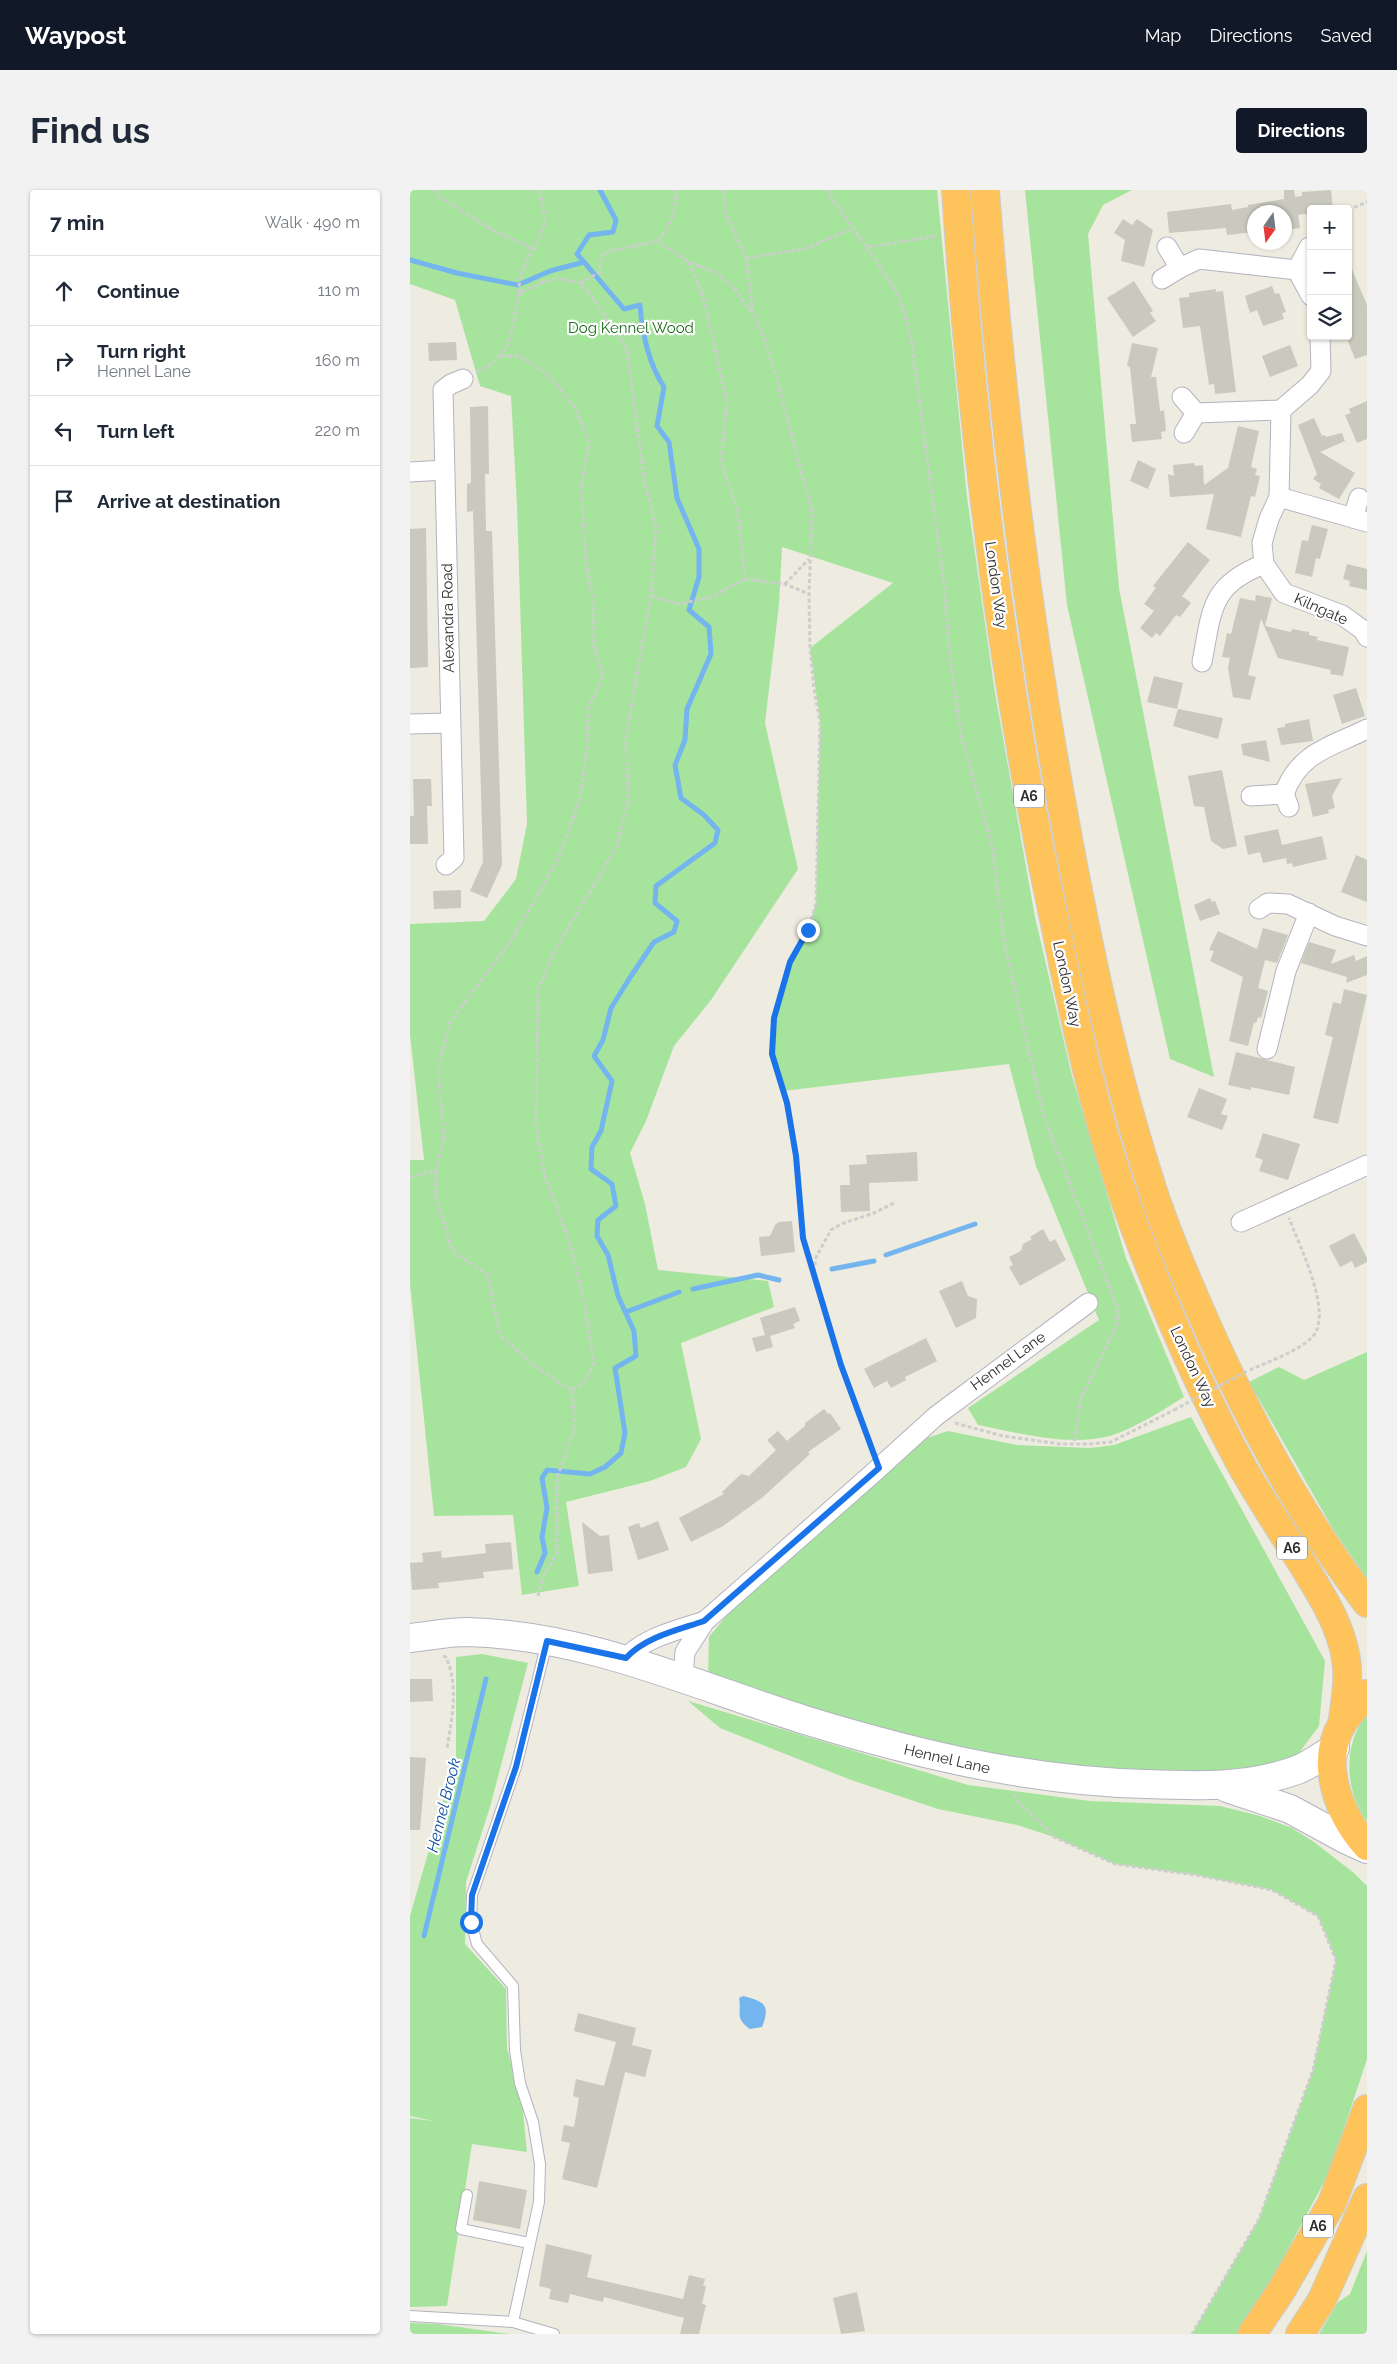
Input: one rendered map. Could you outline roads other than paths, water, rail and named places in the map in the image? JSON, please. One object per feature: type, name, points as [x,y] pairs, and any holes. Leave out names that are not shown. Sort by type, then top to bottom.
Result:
[{"type":"highway","name":"London Way","points":[[956,190],[963,295],[979,462],[999,609],[1034,824],[1078,1033],[1101,1123],[1124,1197],[1161,1299],[1223,1430],[1336,1624],[1348,1670],[1338,1736]]},
{"type":"highway","name":"London Way","points":[[985,190],[1010,462],[1039,673],[1076,881],[1104,1012],[1133,1125],[1153,1191],[1189,1284],[1226,1370],[1268,1452],[1306,1516],[1342,1571],[1367,1603]]},
{"type":"highway","points":[[1338,1736],[1367,1694]]},
{"type":"highway","name":"A6","points":[[1338,1736],[1333,1776],[1339,1804],[1352,1830],[1367,1847]]},
{"type":"highway","name":"A6","points":[[1252,2334],[1281,2291],[1332,2203],[1367,2109]]},
{"type":"highway","name":"A6","points":[[1300,2334],[1322,2300],[1367,2198]]},
{"type":"main road","name":"Hennel Lane","points":[[420,1637],[464,1632],[503,1634],[547,1641],[626,1658],[806,1720],[881,1743],[1000,1771],[1120,1783],[1222,1786],[1262,1780],[1299,1769],[1338,1736]]},
{"type":"main road","name":"Hennel Lane","points":[[1222,1786],[1290,1809],[1345,1839],[1367,1847]]},
{"type":"street","points":[[1167,247],[1180,268]]},
{"type":"street","points":[[1297,270],[1307,250]]},
{"type":"street","points":[[1162,279],[1199,259],[1297,270]]},
{"type":"street","points":[[1297,270],[1310,295]]},
{"type":"street","points":[[1182,398],[1196,413],[1281,410],[1310,386],[1321,371],[1320,340]]},
{"type":"street","name":"Alexandra Road","points":[[446,866],[454,858],[443,390],[463,379]]},
{"type":"street","points":[[1202,662],[1211,616],[1217,598],[1227,583],[1245,571],[1264,564],[1262,543],[1269,519],[1280,497],[1281,410]]},
{"type":"street","points":[[1184,434],[1196,413]]},
{"type":"street","points":[[410,472],[444,470]]},
{"type":"street","points":[[1280,497],[1360,520],[1359,498]]},
{"type":"street","name":"Kilngate","points":[[1264,564],[1284,593],[1342,615],[1363,630],[1367,637]]},
{"type":"street","points":[[410,724],[450,723]]},
{"type":"street","points":[[1251,796],[1286,801],[1295,772],[1315,752],[1367,729]]},
{"type":"street","points":[[1259,909],[1268,903],[1288,904],[1335,926],[1367,936]]},
{"type":"street","points":[[1267,1049],[1286,971],[1309,913]]},
{"type":"street","points":[[1241,1222],[1367,1165]]},
{"type":"street","name":"Hennel Lane","points":[[683,1677],[685,1652],[704,1621],[936,1416],[1088,1303]]},
{"type":"street","name":"Hennel Lane","points":[[626,1658],[634,1649],[670,1632],[704,1621]]},
{"type":"lane","points":[[513,2322],[539,2202],[540,2164],[533,2122],[520,2083],[515,2050],[513,1986],[477,1944],[471,1922],[472,1895],[514,1775],[547,1641]]},
{"type":"lane","points":[[467,2195],[461,2229],[529,2243]]},
{"type":"lane","points":[[410,2316],[513,2322],[554,2334]]},
{"type":"water","points":[[743,1996],[761,2002],[764,2005],[766,2014],[762,2027],[750,2029],[740,2018],[739,1998]]},
{"type":"waterway","name":"Hennel Brook","points":[[537,1572],[545,1553],[542,1537],[547,1508],[542,1478],[547,1470],[590,1474],[605,1467],[621,1453],[625,1433],[615,1368],[636,1356],[634,1331],[618,1296],[608,1255],[597,1236],[598,1220],[616,1206],[612,1184],[591,1169],[592,1147],[601,1131],[612,1081],[594,1056],[603,1040],[611,1008],[631,976],[654,942],[674,932],[677,921],[655,903],[656,886],[715,843],[718,830],[704,815],[681,798],[675,765],[685,740],[687,709],[711,654],[709,627],[689,610],[699,577],[699,549],[677,498],[669,442],[657,426],[664,387],[654,368],[647,347],[640,305],[624,309],[577,254],[589,235],[613,232],[616,220],[600,190]]},
{"type":"waterway","points":[[410,260],[457,273],[518,285],[550,271],[584,262]]},
{"type":"waterway","points":[[886,1255],[975,1224]]},
{"type":"waterway","points":[[832,1269],[874,1261]]},
{"type":"waterway","points":[[693,1289],[758,1275],[779,1280]]},
{"type":"waterway","points":[[626,1312],[679,1292]]},
{"type":"waterway","name":"Hennel Brook","points":[[424,1936],[486,1679]]},
{"type":"park label","name":"Dog Kennel Wood","points":[[631,328]]}]
